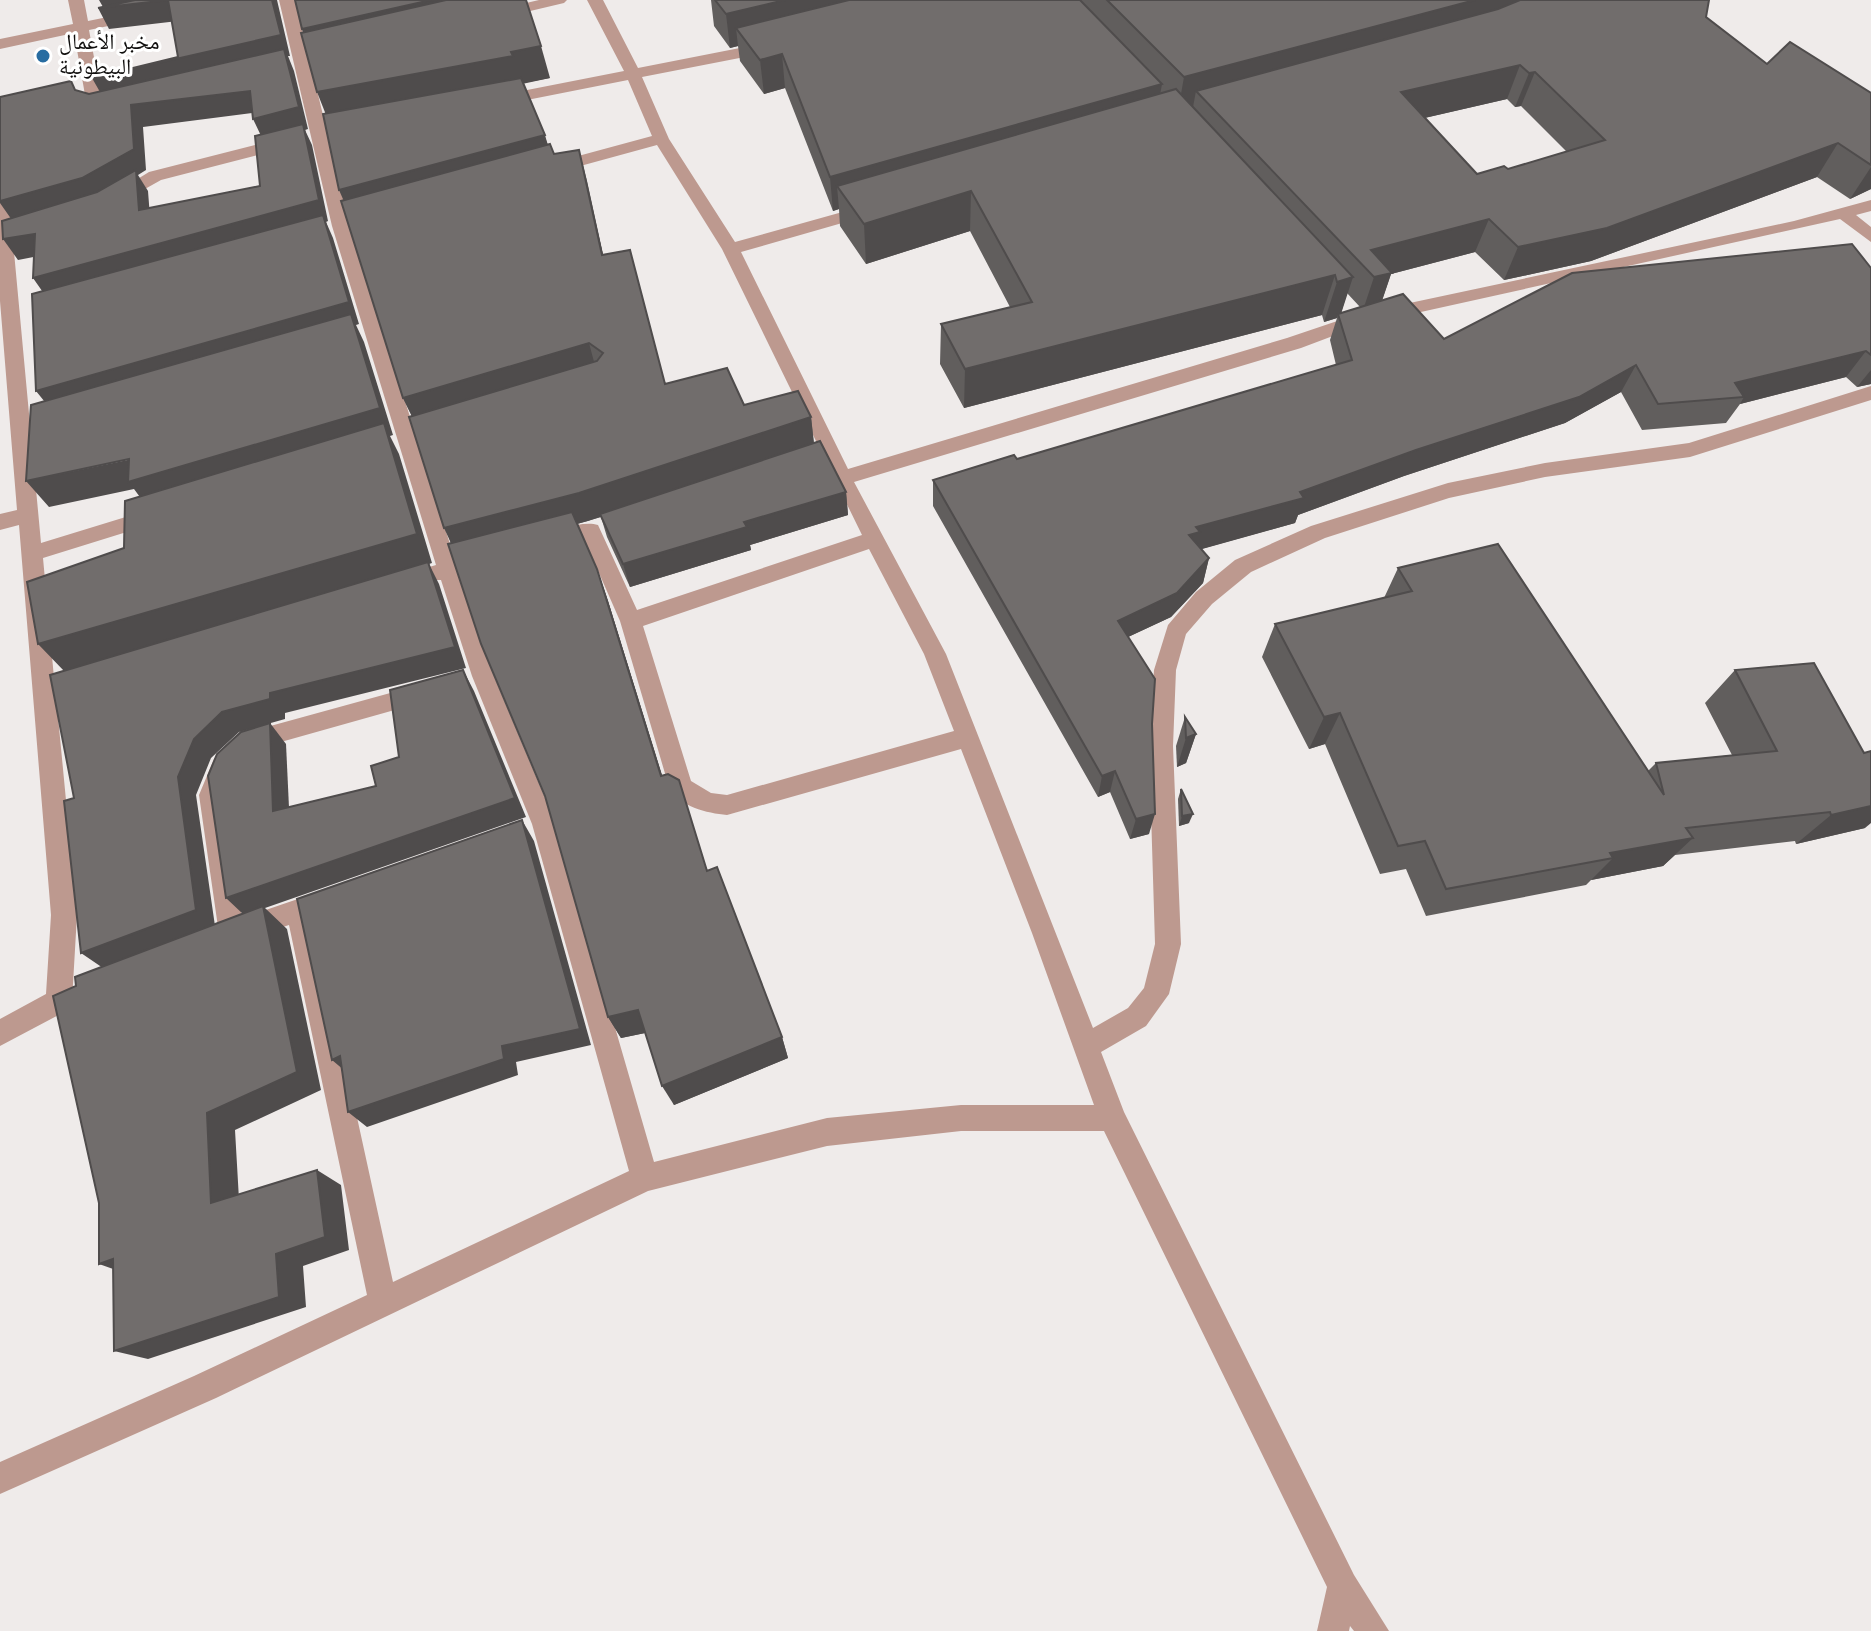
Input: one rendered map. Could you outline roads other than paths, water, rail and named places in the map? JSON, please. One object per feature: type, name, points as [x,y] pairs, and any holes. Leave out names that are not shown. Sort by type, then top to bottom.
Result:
[{"type":"street","points":[[76,0],[82,27],[84,72],[95,106],[103,108],[122,104]]},
{"type":"street","points":[[287,0],[302,60],[329,132],[341,226],[367,331],[407,441],[483,676],[544,824],[645,1178]]},
{"type":"street","points":[[482,18],[559,0]]},
{"type":"street","points":[[595,0],[633,74],[661,139],[731,249],[821,454],[842,478],[935,654],[1112,1118],[1343,1586],[1373,1631]]},
{"type":"street","points":[[0,44],[150,13]]},
{"type":"street","points":[[477,104],[792,42]]},
{"type":"street","points":[[103,206],[155,176],[329,132]]},
{"type":"street","points":[[539,173],[661,139]]},
{"type":"street","points":[[0,198],[12,233],[11,317],[29,429],[28,515],[64,915],[59,1001]]},
{"type":"street","points":[[731,249],[883,205]]},
{"type":"street","points":[[842,478],[1294,343],[1353,315],[1844,214],[1871,205]]},
{"type":"street","points":[[1844,214],[1871,236]]},
{"type":"street","points":[[1086,1046],[1137,1017],[1156,994],[1168,944],[1161,746],[1165,670],[1176,631],[1204,598],[1243,566],[1318,532],[1448,491],[1545,470],[1690,450],[1871,393]]},
{"type":"street","points":[[31,554],[181,508]]},
{"type":"street","points":[[0,522],[28,515]]},
{"type":"street","points":[[534,547],[598,528],[631,621],[681,787],[707,803],[727,805],[968,737]]},
{"type":"street","points":[[631,621],[874,539]]},
{"type":"street","points":[[418,579],[505,555]]},
{"type":"street","points":[[44,690],[105,672]]},
{"type":"street","points":[[232,934],[211,795],[222,766],[249,741],[483,676]]},
{"type":"street","points":[[516,833],[544,824]]},
{"type":"street","points":[[203,945],[351,891]]},
{"type":"street","points":[[299,911],[383,1301]]},
{"type":"street","points":[[0,1033],[59,1001],[87,990]]},
{"type":"street","points":[[0,1478],[205,1387],[645,1178],[827,1132],[961,1118],[1112,1118]]},
{"type":"street","points":[[1333,1631],[1343,1586]]},
{"type":"place","name":"مخبر الأعمال البيطونية","points":[[43,56]]}]
